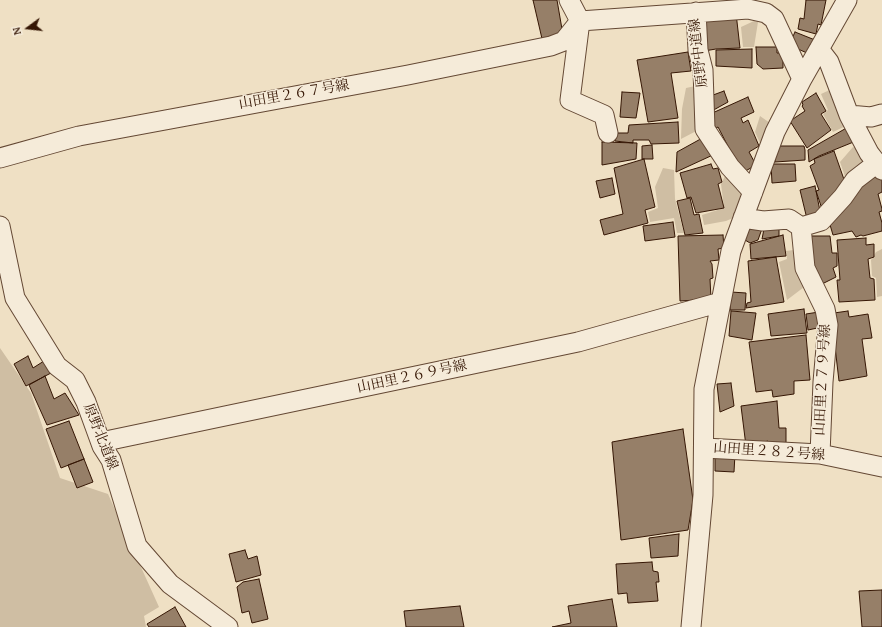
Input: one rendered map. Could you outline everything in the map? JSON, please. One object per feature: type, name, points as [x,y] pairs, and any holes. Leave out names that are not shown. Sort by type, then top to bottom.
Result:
[{"type":"street","points":[[569,0],[580,21],[570,100],[604,115],[608,133]]},
{"type":"street","points":[[691,627],[703,495],[704,389],[731,251],[775,132],[802,79],[846,0]]},
{"type":"street","points":[[696,12],[748,9],[766,13],[774,19],[802,79]]},
{"type":"street","name":"原野中道線","points":[[580,21],[696,12],[698,50],[703,70],[705,129],[730,167],[753,192]]},
{"type":"street","name":"山田里２６７号線","points":[[0,158],[79,136],[551,46],[564,41],[580,21]]},
{"type":"street","points":[[743,218],[763,221],[789,219],[801,227],[821,221],[856,180],[879,167],[869,153],[849,115],[829,62],[819,49]]},
{"type":"street","points":[[849,115],[871,117],[882,114]]},
{"type":"street","name":"原野北道線","points":[[0,226],[15,298],[58,366],[75,380],[86,402],[102,446],[111,460],[137,546],[170,584],[228,627]]},
{"type":"street","name":"山田里２７９号線","points":[[801,227],[805,268],[825,309],[828,325],[823,382],[820,454]]},
{"type":"street","name":"山田里２６９号線","points":[[101,442],[578,342],[721,302]]},
{"type":"street","name":"山田里２８２号線","points":[[704,448],[820,454],[882,467]]},
{"type":"shaded area","points":[[754,21],[758,22],[754,47],[743,47],[741,27]]},
{"type":"shaded area","points":[[700,85],[702,128],[681,139],[682,109],[686,88]]},
{"type":"shaded area","points":[[834,88],[850,124],[833,132],[823,114],[828,110],[821,94]]},
{"type":"shaded area","points":[[760,116],[770,123],[760,143],[755,132]]},
{"type":"shaded area","points":[[853,147],[863,150],[872,164],[848,185],[840,162]]},
{"type":"shaded area","points":[[663,168],[674,170],[675,199],[684,233],[677,233],[674,218],[650,222],[648,212],[658,208],[655,187]]},
{"type":"shaded area","points":[[728,170],[744,186],[733,218],[726,221],[704,225],[702,215],[724,208],[721,184]]},
{"type":"shaded area","points":[[882,249],[882,296],[877,297],[876,278],[872,276],[871,260],[876,252]]},
{"type":"shaded area","points":[[794,250],[808,284],[787,300],[779,262],[787,259],[786,251]]},
{"type":"shaded area","points":[[0,348],[31,393],[60,478],[108,494],[159,607],[144,616],[146,627],[0,627]]},
{"type":"building","points":[[533,0],[557,0],[563,35],[543,43]]},
{"type":"building","points":[[806,0],[826,0],[821,25],[818,24],[816,34],[798,29],[800,18],[804,19]]},
{"type":"building","points":[[736,13],[740,48],[704,51],[702,16]]},
{"type":"building","points":[[795,32],[815,40],[807,53],[789,45]]},
{"type":"building","points":[[756,47],[777,47],[777,53],[783,53],[783,68],[763,69],[757,64]]},
{"type":"building","points":[[752,49],[752,68],[716,66],[716,50]]},
{"type":"building","points":[[688,52],[691,71],[671,73],[678,118],[648,122],[637,60]]},
{"type":"building","points":[[724,91],[728,102],[710,112],[705,98]]},
{"type":"building","points":[[622,92],[640,93],[636,118],[620,117]]},
{"type":"building","points":[[816,93],[826,111],[821,114],[831,130],[807,148],[790,121],[805,111],[802,106],[802,102]]},
{"type":"building","points":[[748,97],[754,112],[741,118],[743,123],[748,120],[759,146],[749,152],[756,165],[742,173],[718,127],[714,129],[708,115]]},
{"type":"building","points":[[678,122],[679,143],[651,144],[649,140],[633,140],[633,143],[615,141],[616,133],[628,133],[629,125]]},
{"type":"building","points":[[850,126],[856,141],[819,156],[809,162],[808,150]]},
{"type":"building","points":[[706,136],[715,154],[676,172],[677,152]]},
{"type":"building","points":[[602,142],[637,143],[636,159],[602,165]]},
{"type":"building","points":[[652,145],[653,159],[642,159],[642,146]]},
{"type":"building","points":[[776,146],[804,146],[805,160],[775,162]]},
{"type":"building","points":[[834,151],[847,188],[839,200],[821,206],[816,191],[819,190],[810,166],[815,163],[814,159]]},
{"type":"building","points":[[644,159],[655,207],[645,210],[648,223],[604,235],[600,220],[623,214],[614,168]]},
{"type":"building","points":[[711,164],[713,169],[718,168],[722,182],[718,184],[724,208],[696,213],[691,197],[687,198],[680,173]]},
{"type":"building","points":[[771,164],[795,164],[796,181],[772,183]]},
{"type":"building","points":[[876,167],[882,175],[882,192],[878,194],[882,209],[882,211],[879,212],[882,223],[882,231],[856,237],[852,231],[833,235],[828,218]]},
{"type":"building","points":[[612,178],[615,194],[600,198],[596,181]]},
{"type":"building","points":[[815,186],[821,216],[807,219],[800,190]]},
{"type":"building","points":[[690,198],[694,215],[699,214],[703,233],[685,235],[677,201]]},
{"type":"building","points":[[752,220],[764,223],[758,240],[750,243],[745,240]]},
{"type":"building","points":[[673,222],[675,237],[645,241],[643,226]]},
{"type":"building","points":[[765,224],[779,224],[779,236],[762,239]]},
{"type":"building","points":[[723,235],[724,248],[718,249],[719,260],[710,261],[712,264],[713,278],[710,279],[711,299],[680,301],[678,236]]},
{"type":"building","points":[[783,235],[786,256],[751,259],[750,244]]},
{"type":"building","points":[[811,236],[830,236],[832,253],[837,253],[837,266],[833,268],[836,277],[820,285],[812,267]]},
{"type":"building","points":[[866,238],[866,245],[874,244],[874,257],[868,259],[870,278],[874,279],[875,300],[839,302],[837,280],[840,280],[837,240]]},
{"type":"building","points":[[776,257],[784,302],[746,308],[747,303],[751,302],[748,261]]},
{"type":"building","points":[[731,292],[746,293],[745,310],[730,310]]},
{"type":"building","points":[[804,309],[807,333],[771,336],[768,314]]},
{"type":"building","points":[[731,311],[756,313],[752,340],[729,336]]},
{"type":"building","points":[[848,311],[849,317],[868,314],[872,338],[862,339],[867,376],[839,381],[832,321],[834,313]]},
{"type":"building","points":[[819,312],[822,327],[808,330],[806,314]]},
{"type":"building","points":[[806,335],[810,380],[794,381],[794,394],[773,397],[772,390],[756,392],[749,342]]},
{"type":"building","points":[[28,356],[33,368],[44,361],[51,373],[26,386],[14,364]]},
{"type":"building","points":[[45,376],[54,399],[65,393],[79,415],[47,425],[29,385]]},
{"type":"building","points":[[731,383],[734,406],[720,412],[717,384]]},
{"type":"building","points":[[777,401],[779,428],[786,428],[786,444],[769,446],[768,441],[746,446],[741,406]]},
{"type":"building","points":[[69,421],[84,459],[61,468],[46,429]]},
{"type":"building","points":[[683,429],[693,500],[688,530],[621,540],[612,442]]},
{"type":"building","points":[[715,452],[735,454],[734,472],[715,471]]},
{"type":"building","points":[[84,459],[93,482],[77,488],[68,465]]},
{"type":"building","points":[[679,534],[678,556],[651,558],[649,538]]},
{"type":"building","points":[[245,550],[248,559],[257,556],[261,575],[236,582],[229,554]]},
{"type":"building","points":[[652,562],[653,571],[658,572],[659,582],[656,582],[658,601],[628,603],[627,593],[618,594],[616,564]]},
{"type":"building","points":[[259,579],[268,619],[252,623],[249,611],[242,613],[237,587],[243,582]]},
{"type":"building","points":[[882,590],[882,627],[862,627],[859,591]]},
{"type":"building","points":[[612,599],[617,627],[552,627],[571,623],[568,606]]},
{"type":"building","points":[[460,606],[464,627],[406,627],[404,611]]},
{"type":"building","points":[[175,607],[186,627],[149,627],[147,624]]}]
